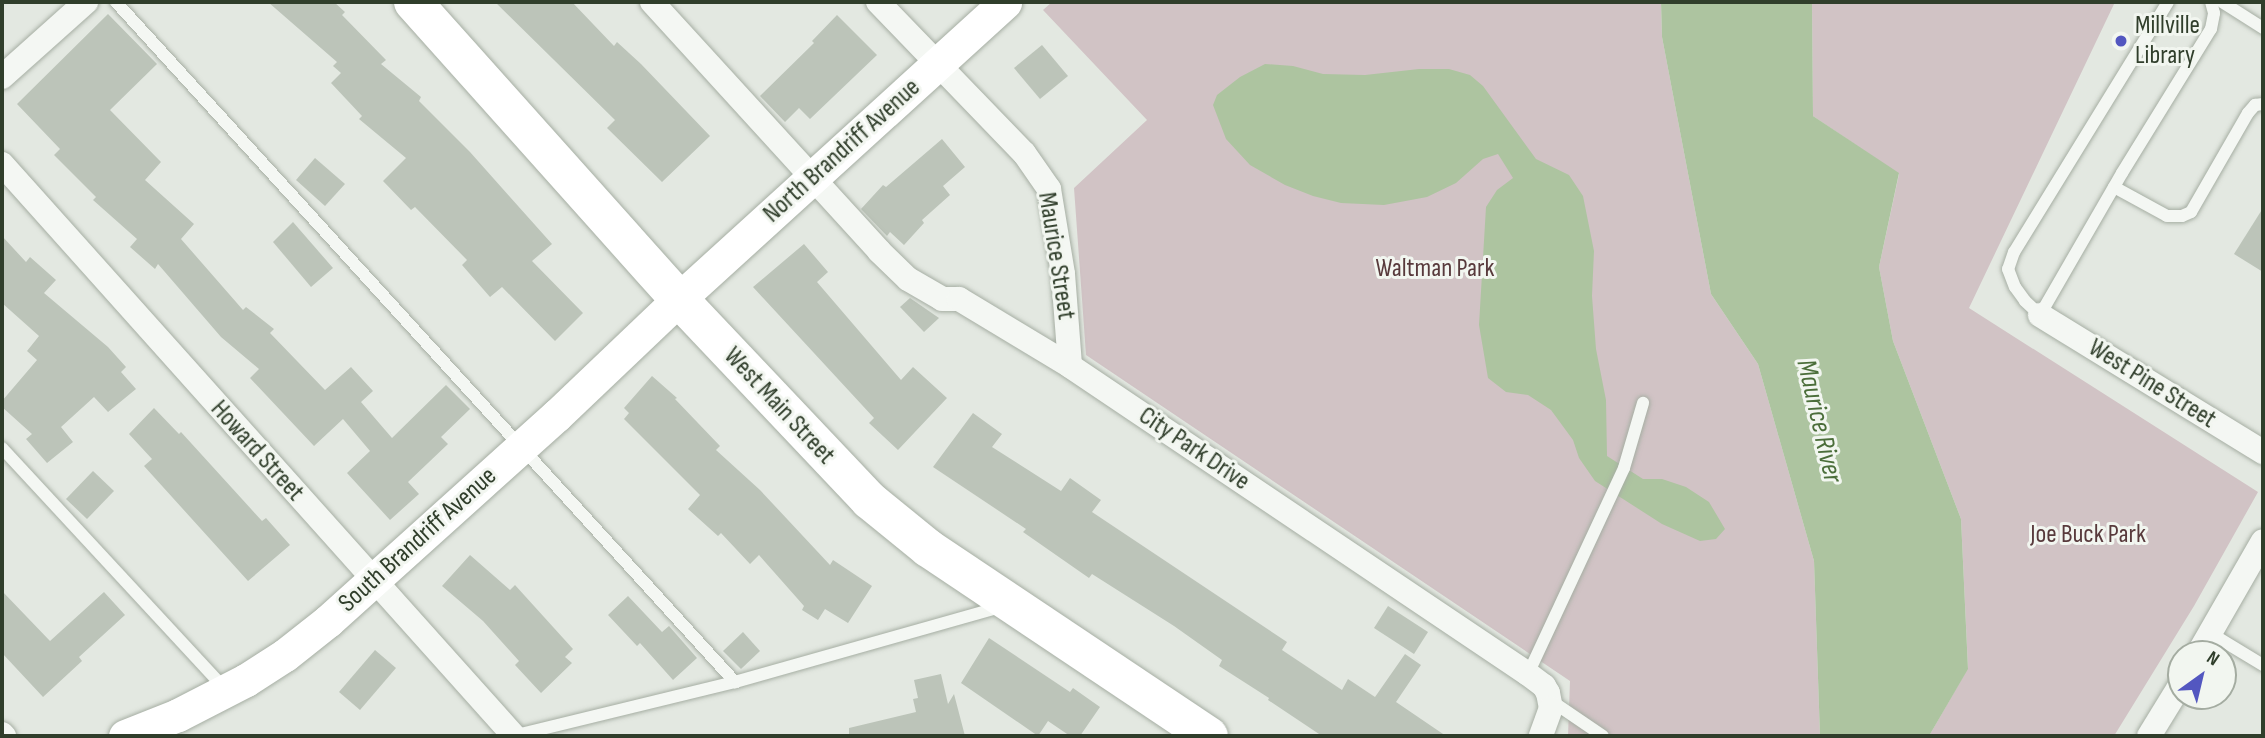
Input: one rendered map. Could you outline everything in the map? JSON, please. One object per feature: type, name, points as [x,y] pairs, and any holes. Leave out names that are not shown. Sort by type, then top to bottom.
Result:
[{"type":"highway","name":"West Main Street","points":[[413,2],[678,299],[869,500],[928,548],[1206,736]]},
{"type":"main road","name":"North Brandriff Avenue","points":[[678,299],[1004,2]]},
{"type":"main road","name":"South Brandriff Avenue","points":[[125,736],[227,691],[285,655],[373,581],[520,449],[678,299]]},
{"type":"street","points":[[2,77],[86,2]]},
{"type":"street","points":[[652,2],[812,177]]},
{"type":"street","name":"Maurice Street","points":[[878,2],[1024,153],[1049,189],[1063,274],[1070,366]]},
{"type":"street","name":"Howard Street","points":[[2,164],[514,736]]},
{"type":"street","name":"City Park Drive","points":[[812,177],[878,251],[908,279],[942,299],[959,299],[1070,366],[1544,685],[1549,699]]},
{"type":"street","name":"West Pine Street","points":[[2040,315],[2263,452]]},
{"type":"street","points":[[2206,640],[2263,541]]},
{"type":"street","points":[[1541,736],[1551,708],[1549,699]]},
{"type":"street","points":[[2149,736],[2167,707]]},
{"type":"lane","points":[[116,2],[520,449],[735,682]]},
{"type":"lane","points":[[2168,2],[2014,252],[2008,268],[2015,287],[2040,315],[2114,187],[2211,29],[2214,13],[2211,2]]},
{"type":"lane","points":[[2222,2],[2236,6],[2263,28]]},
{"type":"lane","points":[[2114,187],[2167,216],[2182,216],[2191,212],[2248,113],[2255,105],[2263,104]]},
{"type":"lane","points":[[1528,674],[1624,468],[1643,403]]},
{"type":"lane","points":[[2,448],[227,691]]},
{"type":"lane","points":[[514,736],[735,682],[1010,604]]},
{"type":"lane","points":[[2237,656],[2263,665]]},
{"type":"lane","points":[[1549,699],[1603,736]]},
{"type":"green space","name":"Waltman Park","points":[[1052,2],[1661,2],[1662,37],[1711,294],[1758,364],[1814,561],[1820,736],[1568,736],[1570,681],[1086,355],[1074,188],[1147,120],[1043,10]]},
{"type":"green space","name":"Joe Buck Park","points":[[1812,2],[2115,2],[1969,308],[2258,492],[2194,606],[2173,640],[2167,640],[2167,650],[2114,736],[1929,736],[1968,668],[1961,519],[1893,341],[1879,267],[1899,174],[1813,116]]},
{"type":"water","name":"Maurice River","points":[[1661,2],[1812,2],[1813,116],[1899,173],[1879,267],[1893,341],[1961,519],[1968,669],[1929,736],[1820,736],[1814,561],[1758,364],[1711,294],[1662,37]]},
{"type":"water","points":[[1265,64],[1293,66],[1323,74],[1365,75],[1419,69],[1449,69],[1470,75],[1483,86],[1536,159],[1569,175],[1583,196],[1594,251],[1592,296],[1596,349],[1606,400],[1607,456],[1643,479],[1662,479],[1686,487],[1709,502],[1725,529],[1716,539],[1700,541],[1662,524],[1595,481],[1579,458],[1573,440],[1551,410],[1528,395],[1506,392],[1488,378],[1479,325],[1486,207],[1497,190],[1513,178],[1498,154],[1483,159],[1456,183],[1427,197],[1384,205],[1341,203],[1313,196],[1285,185],[1250,165],[1226,139],[1213,105],[1217,95],[1240,77]]},
{"type":"building","points":[[268,2],[334,2],[345,12],[342,15],[386,60],[381,64],[421,97],[419,101],[470,152],[552,244],[532,261],[583,313],[555,341],[502,287],[490,297],[462,265],[467,260],[415,207],[411,210],[383,181],[406,158],[359,119],[362,116],[331,83],[341,73],[333,66],[337,62]]},
{"type":"building","points":[[495,2],[572,2],[614,46],[617,42],[641,64],[710,136],[662,182],[607,128],[615,120]]},
{"type":"building","points":[[108,14],[157,64],[110,110],[161,162],[145,180],[194,224],[181,239],[243,310],[246,307],[274,329],[270,333],[325,390],[351,367],[373,391],[361,402],[392,438],[446,385],[470,409],[441,437],[448,444],[408,482],[419,494],[390,520],[347,473],[370,451],[343,419],[314,446],[250,378],[259,369],[221,337],[158,264],[155,269],[130,247],[137,239],[93,200],[96,197],[54,155],[60,149],[17,104]]},
{"type":"building","points":[[837,15],[877,55],[810,119],[799,108],[785,122],[760,96],[814,43],[812,41]]},
{"type":"building","points":[[1042,45],[1068,76],[1040,99],[1014,68]]},
{"type":"building","points":[[942,139],[965,167],[943,186],[950,195],[922,220],[924,223],[904,245],[890,232],[887,236],[861,209],[883,185],[886,187]]},
{"type":"building","points":[[315,158],[345,184],[325,206],[296,180]]},
{"type":"building","points":[[2263,208],[2263,272],[2234,254]]},
{"type":"building","points":[[293,222],[333,268],[311,287],[273,242]]},
{"type":"building","points":[[2,236],[26,262],[30,257],[56,280],[44,293],[108,347],[126,367],[121,372],[136,389],[108,412],[94,397],[61,427],[73,442],[47,463],[26,439],[32,434],[2,407],[2,401],[37,360],[27,351],[39,336],[2,303]]},
{"type":"building","points":[[804,244],[828,272],[817,282],[901,380],[913,367],[947,398],[898,450],[869,423],[874,418],[753,287]]},
{"type":"building","points":[[910,298],[939,318],[924,332],[900,307]]},
{"type":"building","points":[[652,376],[677,398],[675,399],[720,446],[716,450],[760,490],[830,565],[833,560],[872,586],[848,623],[825,609],[818,620],[802,610],[804,606],[759,555],[750,564],[721,533],[718,536],[688,509],[700,495],[624,419],[629,413],[624,408]]},
{"type":"building","points":[[154,408],[179,434],[181,432],[262,521],[266,518],[290,545],[248,581],[144,466],[152,459],[129,434]]},
{"type":"building","points":[[973,413],[1002,434],[992,447],[1061,491],[1070,478],[1101,500],[1092,512],[1287,642],[1282,650],[1342,690],[1348,679],[1375,697],[1405,654],[1421,665],[1396,702],[1446,736],[1322,736],[1219,666],[1222,660],[1174,626],[1092,574],[1089,578],[1023,532],[1026,529],[933,467]]},
{"type":"building","points":[[93,471],[114,491],[87,519],[66,499]]},
{"type":"building","points":[[470,555],[510,590],[515,585],[573,649],[565,657],[572,663],[541,693],[515,665],[519,661],[483,621],[442,586]]},
{"type":"building","points":[[2,591],[50,641],[104,592],[125,615],[79,657],[82,661],[43,697],[2,653]]},
{"type":"building","points":[[628,596],[662,632],[669,626],[697,658],[673,680],[640,643],[637,646],[608,615]]},
{"type":"building","points":[[1388,606],[1428,632],[1414,654],[1374,628]]},
{"type":"building","points":[[743,632],[760,651],[741,669],[723,651]]},
{"type":"building","points":[[989,638],[1070,692],[1073,688],[1100,707],[1080,736],[1070,736],[1048,721],[1038,736],[961,683]]},
{"type":"building","points":[[375,650],[396,668],[360,710],[339,692]]},
{"type":"building","points":[[941,674],[948,704],[954,694],[965,736],[849,736],[849,728],[916,712],[913,699],[918,698],[914,680]]},
{"type":"place","name":"Millville Library","points":[[2121,41]]}]
